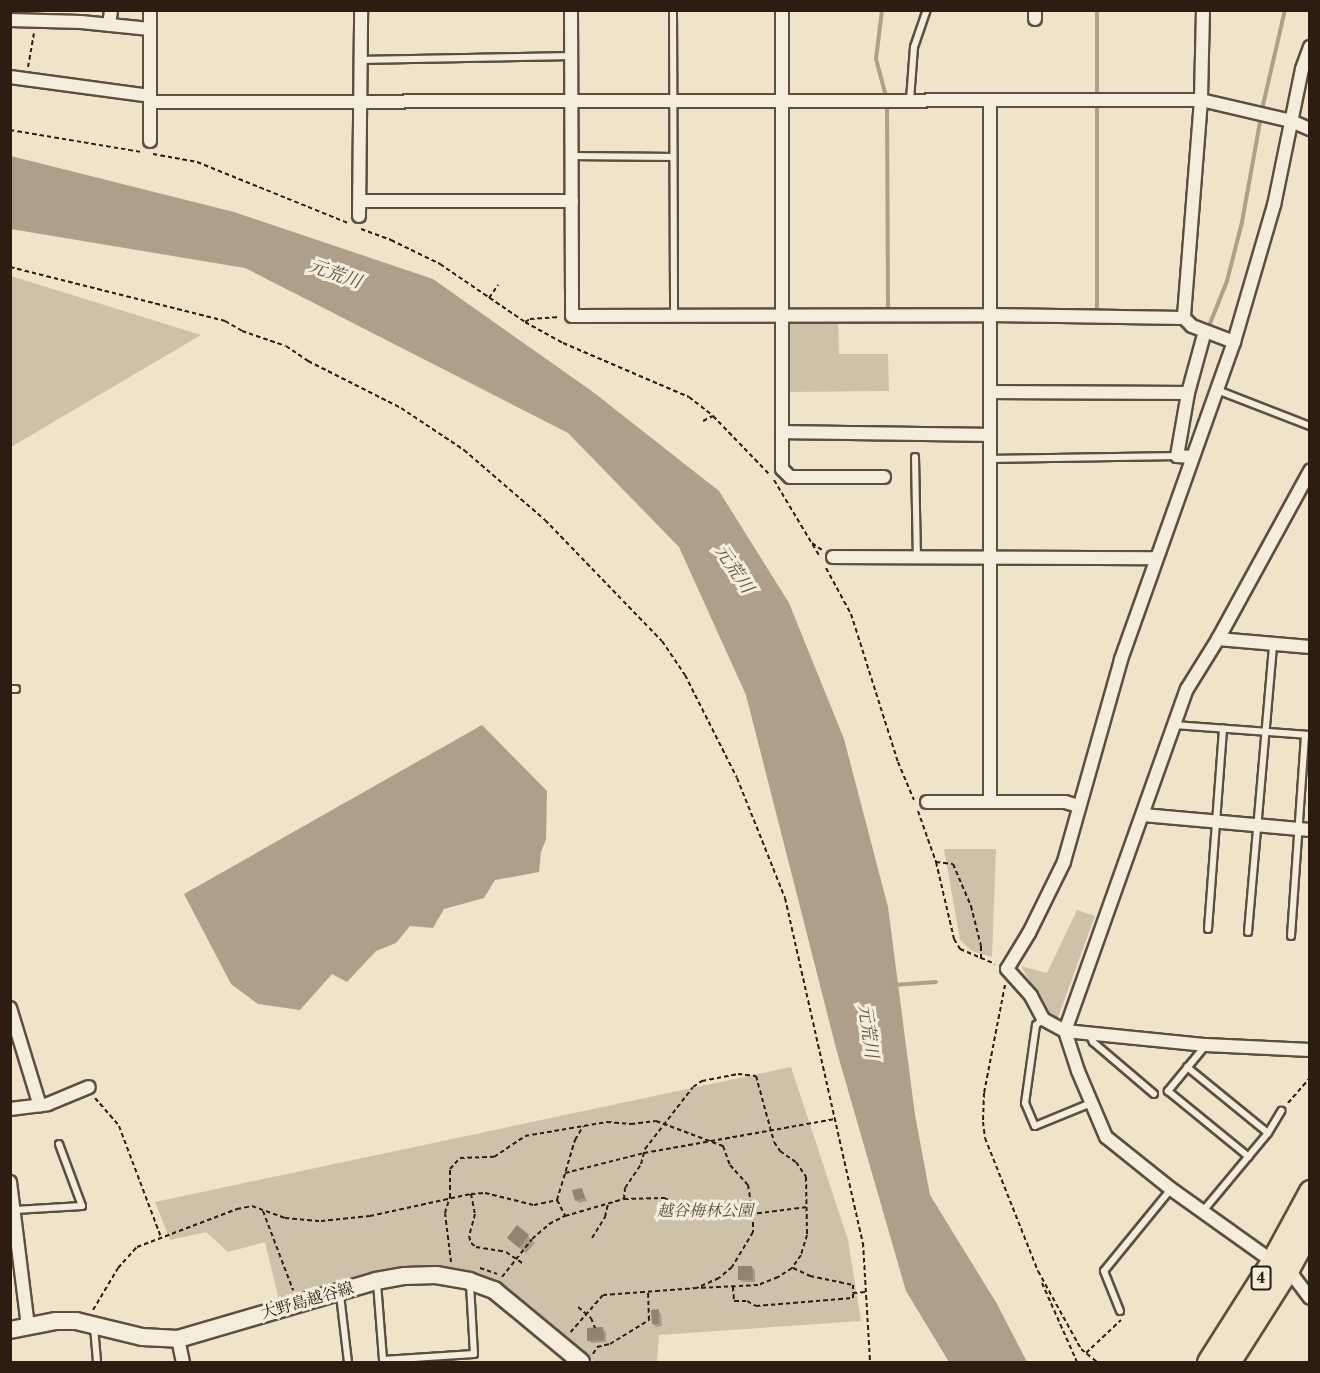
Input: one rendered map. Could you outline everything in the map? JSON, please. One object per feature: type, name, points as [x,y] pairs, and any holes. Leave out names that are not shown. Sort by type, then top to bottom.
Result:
[{"type":"highway","name":"4","points":[[1229,1362],[1280,1265],[1310,1191]]},
{"type":"highway","name":"4","points":[[1208,1362],[1310,1228]]},
{"type":"main road","name":"大野島越谷線","points":[[10,1330],[56,1321],[93,1320],[142,1337],[178,1339],[376,1281],[405,1276],[436,1275],[469,1281],[494,1290],[587,1358]]},
{"type":"street","points":[[109,25],[111,10]]},
{"type":"street","points":[[150,10],[150,141]]},
{"type":"street","points":[[360,216],[361,10]]},
{"type":"street","points":[[571,10],[572,316],[990,315],[1184,318],[1192,326],[1234,342]]},
{"type":"street","points":[[782,10],[782,469],[790,477],[884,477]]},
{"type":"street","points":[[1184,318],[1201,100],[1203,10]]},
{"type":"street","points":[[10,20],[35,19],[150,29]]},
{"type":"street","points":[[1310,46],[1290,122],[1274,205],[1234,342],[1121,660],[1064,862],[1029,933],[1007,969],[1031,996],[1042,1019],[1065,1031],[1206,1045],[1310,1050]]},
{"type":"street","points":[[10,77],[150,99],[360,102],[1201,100],[1310,129]]},
{"type":"street","points":[[990,101],[990,802]]},
{"type":"street","points":[[360,201],[572,201]]},
{"type":"street","points":[[1192,458],[1177,456],[1188,393],[1204,331]]},
{"type":"street","points":[[990,392],[1188,393]]},
{"type":"street","points":[[782,432],[990,435]]},
{"type":"street","points":[[1310,471],[1218,639],[1187,689],[1065,1031],[1106,1137],[1172,1189],[1280,1265],[1310,1298]]},
{"type":"street","points":[[832,557],[1156,558]]},
{"type":"street","points":[[1218,639],[1310,647]]},
{"type":"street","points":[[927,802],[1065,802],[1078,806]]},
{"type":"street","points":[[1143,815],[1304,830]]},
{"type":"street","points":[[10,1008],[40,1106]]},
{"type":"street","points":[[10,1109],[40,1106],[89,1087]]},
{"type":"street","points":[[10,1182],[15,1210],[19,1269],[28,1326]]},
{"type":"street","points":[[178,1339],[183,1362]]},
{"type":"lane","points":[[673,10],[674,315]]},
{"type":"lane","points":[[910,101],[914,47],[927,10]]},
{"type":"lane","points":[[361,60],[571,56]]},
{"type":"lane","points":[[572,156],[673,157]]},
{"type":"lane","points":[[1216,390],[1310,426]]},
{"type":"lane","points":[[990,459],[1177,456]]},
{"type":"lane","points":[[915,457],[917,558]]},
{"type":"lane","points":[[1248,932],[1273,644]]},
{"type":"lane","points":[[1174,725],[1307,735],[1304,830],[1291,936]]},
{"type":"lane","points":[[1208,928],[1223,729]]},
{"type":"lane","points":[[1042,1019],[1036,1025],[1025,1103],[1035,1126],[1092,1103]]},
{"type":"lane","points":[[1088,1032],[1093,1042],[1154,1094]]},
{"type":"lane","points":[[1206,1045],[1168,1091],[1249,1156]]},
{"type":"lane","points":[[1187,1067],[1268,1133]]},
{"type":"lane","points":[[1203,1211],[1268,1133],[1281,1111]]},
{"type":"lane","points":[[15,1210],[82,1206],[59,1144]]},
{"type":"lane","points":[[1120,1311],[1104,1271],[1172,1189]]},
{"type":"lane","points":[[376,1281],[383,1360],[474,1354],[469,1281]]},
{"type":"lane","points":[[339,1291],[348,1362]]},
{"type":"lane","points":[[93,1320],[97,1362]]},
{"type":"path","points":[[26,80],[35,19]]},
{"type":"path","points":[[10,130],[197,162],[391,240],[440,264],[525,322],[611,365],[672,388],[712,416],[760,462],[772,478],[851,614],[898,762],[936,862],[954,939],[960,949],[981,960],[1007,969],[984,1093],[983,1122],[995,1166],[1077,1362]]},
{"type":"path","points":[[10,267],[225,321],[242,331],[286,346],[308,361],[401,408],[464,450],[536,512],[662,641],[685,675],[737,778],[770,854],[785,898],[862,1243],[870,1362]]},
{"type":"path","points":[[489,298],[498,285]]},
{"type":"path","points":[[525,322],[530,319],[572,316]]},
{"type":"path","points":[[703,421],[712,416]]},
{"type":"path","points":[[936,862],[953,864],[971,906],[981,946],[981,960]]},
{"type":"path","points":[[569,1334],[603,1295],[758,1285],[778,1277],[792,1268],[801,1255],[807,1235],[804,1170],[780,1151],[774,1142],[756,1076],[748,1074],[702,1081],[693,1087],[662,1123],[644,1153],[641,1164],[625,1188],[624,1199]]},
{"type":"path","points":[[1281,1111],[1310,1078]]},
{"type":"path","points":[[89,1087],[97,1103],[119,1126],[161,1237]]},
{"type":"path","points":[[565,1173],[644,1153],[835,1119]]},
{"type":"path","points":[[450,1264],[445,1213],[450,1197],[450,1169],[460,1158],[494,1158],[525,1137],[584,1125],[607,1122],[662,1123],[723,1146],[730,1165],[748,1185],[753,1232],[732,1267],[719,1278],[697,1288]]},
{"type":"path","points":[[565,1216],[557,1200],[575,1140],[584,1125]]},
{"type":"path","points":[[93,1320],[94,1306],[129,1253],[161,1237],[237,1209],[252,1206],[297,1220],[333,1220],[370,1216],[471,1194],[498,1195],[525,1204],[557,1200]]},
{"type":"path","points":[[471,1194],[475,1214],[469,1236],[471,1244],[476,1247],[506,1252],[524,1264]]},
{"type":"path","points":[[502,1277],[541,1232],[565,1216],[624,1199],[664,1198],[700,1215],[720,1218],[807,1207]]},
{"type":"path","points":[[592,1238],[605,1217],[608,1204]]},
{"type":"path","points":[[263,1210],[264,1218],[294,1292]]},
{"type":"path","points":[[733,1287],[734,1301],[747,1301],[756,1306],[853,1298],[853,1285],[810,1276],[792,1268]]},
{"type":"path","points":[[1038,1271],[1081,1348],[1097,1362]]},
{"type":"path","points":[[587,1358],[597,1347],[610,1344],[649,1320],[648,1292]]},
{"type":"path","points":[[853,1293],[866,1292]]},
{"type":"path","points":[[579,1307],[594,1322],[595,1328]]},
{"type":"path","points":[[1086,1353],[1121,1320],[1120,1311]]},
{"type":"green space","points":[[11,276],[201,335],[11,447]]},
{"type":"green space","points":[[838,317],[839,354],[888,354],[889,391],[786,392],[785,318]]},
{"type":"green space","points":[[944,849],[996,849],[992,957],[972,951],[960,940]]},
{"type":"green space","points":[[1077,910],[1095,916],[1057,1020],[1050,1016],[1021,966],[1047,973]]},
{"type":"green space","name":"越谷梅林公園","points":[[791,1067],[848,1240],[861,1321],[659,1335],[657,1362],[595,1362],[500,1285],[474,1273],[423,1266],[343,1281],[279,1300],[265,1242],[228,1252],[206,1232],[170,1240],[155,1202]]},
{"type":"water","name":"元荒川","points":[[11,156],[234,212],[433,279],[593,392],[719,491],[789,603],[844,739],[888,907],[915,1115],[930,1195],[997,1304],[1027,1362],[949,1362],[906,1291],[837,1052],[746,695],[679,547],[568,433],[245,268],[11,229]]},
{"type":"water","points":[[482,725],[547,791],[546,839],[541,852],[539,872],[495,880],[484,898],[444,909],[433,928],[410,926],[396,943],[376,951],[347,982],[332,974],[300,1010],[258,1004],[231,984],[184,894]]},
{"type":"building","points":[[582,1188],[585,1198],[575,1201],[572,1190]]},
{"type":"building","points":[[517,1225],[529,1235],[519,1248],[507,1238]]},
{"type":"building","points":[[738,1266],[752,1266],[753,1280],[738,1280]]},
{"type":"building","points":[[659,1309],[659,1324],[652,1324],[651,1310]]},
{"type":"building","points":[[603,1327],[604,1340],[587,1341],[587,1328]]},
{"type":"waterway","points":[[882,10],[876,59],[886,96],[887,109],[888,308]]},
{"type":"waterway","points":[[1097,10],[1097,309]]},
{"type":"waterway","points":[[1209,326],[1227,281],[1242,222],[1263,105],[1285,10]]},
{"type":"waterway","points":[[894,985],[936,982]]}]
